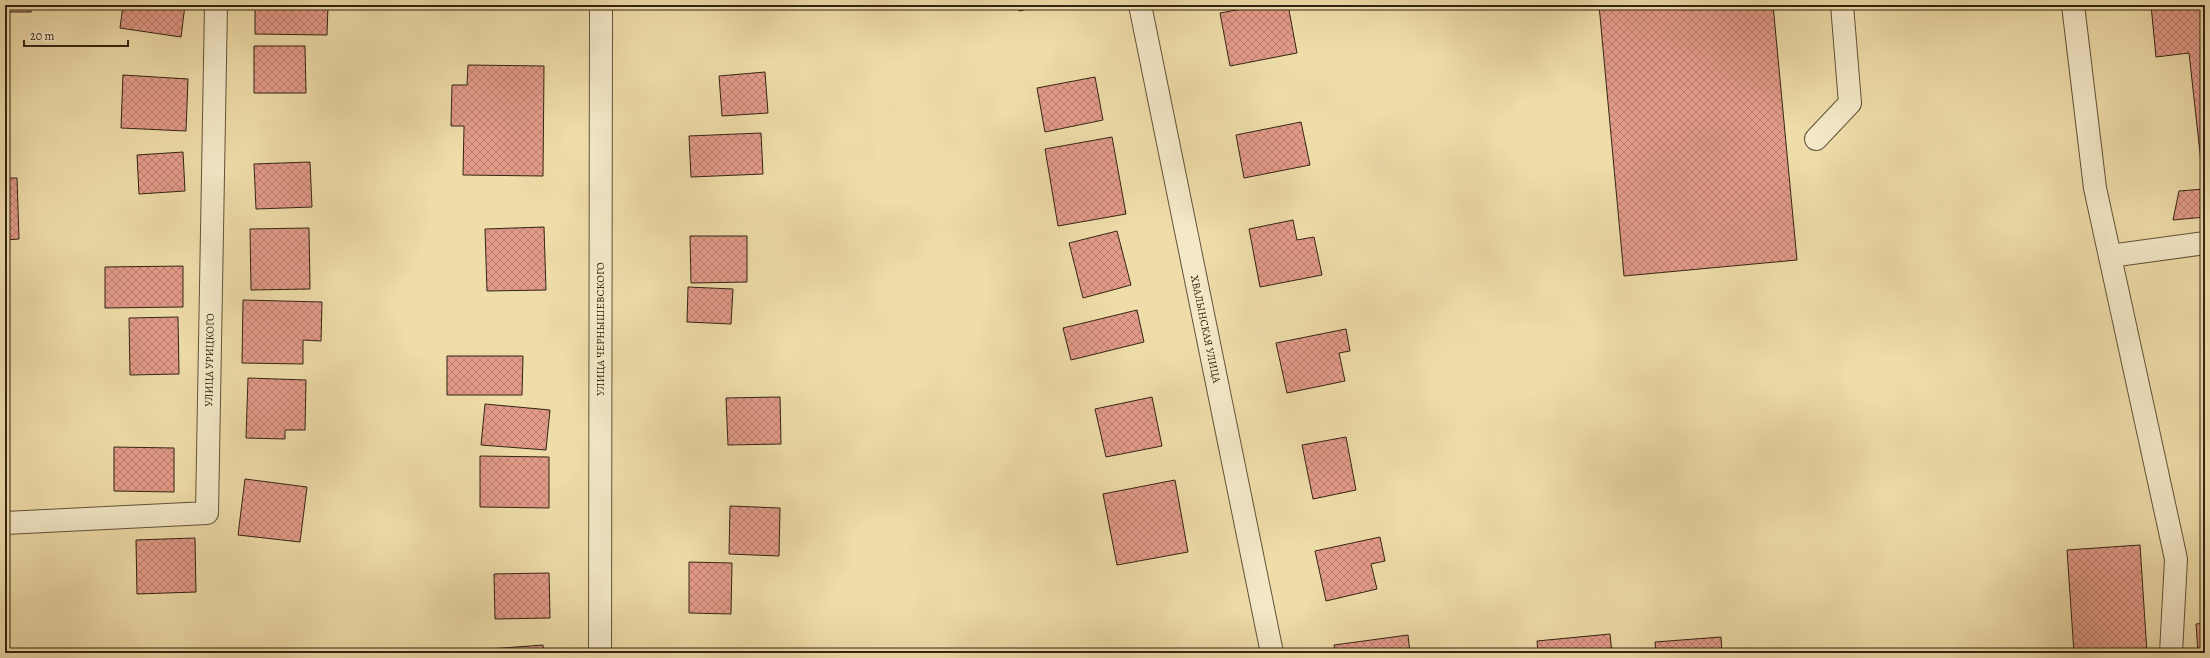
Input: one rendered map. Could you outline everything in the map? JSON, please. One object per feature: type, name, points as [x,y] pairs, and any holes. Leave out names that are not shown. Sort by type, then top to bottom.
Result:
[{"type":"street","name":"УЛИЦА УРИЦКОГО","points":[[5,523],[207,512],[216,5]]},
{"type":"street","name":"УЛИЦА ЧЕРНЫШЕВСКОГО","points":[[600,653],[601,5]]},
{"type":"street","name":"ХВАЛЫНСКАЯ УЛИЦА","points":[[1140,5],[1272,653]]},
{"type":"street","points":[[1816,139],[1850,103],[1842,5]]},
{"type":"street","points":[[2073,5],[2095,188],[2176,559],[2171,653]]},
{"type":"street","points":[[2110,256],[2205,243]]},
{"type":"building","points":[[5,5],[31,5],[31,12],[5,12]]},
{"type":"building","points":[[123,5],[185,5],[181,37],[120,28]]},
{"type":"building","points":[[255,5],[328,5],[327,35],[255,34]]},
{"type":"building","points":[[1018,5],[1046,5],[1019,11]]},
{"type":"building","points":[[1263,5],[1288,5],[1297,53],[1230,66],[1220,13]]},
{"type":"building","points":[[1599,5],[1773,5],[1797,260],[1624,276]]},
{"type":"building","points":[[2151,5],[2205,5],[2205,217],[2173,220],[2179,191],[2204,189],[2189,53],[2156,57]]},
{"type":"building","points":[[254,46],[305,46],[306,93],[254,93]]},
{"type":"building","points":[[468,65],[544,66],[543,176],[463,175],[464,126],[451,126],[452,85],[467,85]]},
{"type":"building","points":[[765,72],[768,113],[722,116],[719,76]]},
{"type":"building","points":[[123,75],[188,79],[186,131],[121,128]]},
{"type":"building","points":[[1095,77],[1103,120],[1045,132],[1037,88]]},
{"type":"building","points":[[1301,122],[1310,165],[1244,178],[1236,135]]},
{"type":"building","points":[[761,133],[763,174],[691,177],[689,136]]},
{"type":"building","points":[[1112,137],[1126,214],[1058,226],[1045,149]]},
{"type":"building","points":[[183,152],[185,191],[139,194],[137,155]]},
{"type":"building","points":[[310,162],[312,207],[256,209],[254,164]]},
{"type":"building","points":[[5,178],[17,178],[19,239],[5,240]]},
{"type":"building","points":[[1293,220],[1297,240],[1314,237],[1322,275],[1260,287],[1249,229]]},
{"type":"building","points":[[544,227],[546,290],[487,291],[485,229]]},
{"type":"building","points":[[309,228],[310,289],[251,290],[250,229]]},
{"type":"building","points":[[1117,231],[1131,285],[1083,298],[1069,243]]},
{"type":"building","points":[[690,236],[747,236],[747,282],[691,283]]},
{"type":"building","points":[[183,266],[183,307],[105,308],[105,267]]},
{"type":"building","points":[[688,287],[733,289],[731,324],[687,322]]},
{"type":"building","points":[[243,300],[322,302],[321,341],[303,340],[303,364],[242,363]]},
{"type":"building","points":[[1137,310],[1144,342],[1071,360],[1063,328]]},
{"type":"building","points":[[178,317],[179,374],[130,375],[129,318]]},
{"type":"building","points":[[1346,329],[1350,351],[1339,353],[1345,381],[1287,393],[1276,343]]},
{"type":"building","points":[[447,356],[523,356],[522,395],[447,395]]},
{"type":"building","points":[[248,378],[306,380],[305,430],[285,430],[285,439],[246,438]]},
{"type":"building","points":[[780,397],[781,444],[728,445],[726,398]]},
{"type":"building","points":[[1152,397],[1162,446],[1106,457],[1095,409]]},
{"type":"building","points":[[485,404],[550,410],[546,450],[481,445]]},
{"type":"building","points":[[1346,437],[1356,490],[1313,499],[1302,445]]},
{"type":"building","points":[[114,447],[174,448],[174,492],[114,491]]},
{"type":"building","points":[[480,456],[549,457],[549,508],[480,507]]},
{"type":"building","points":[[245,479],[307,487],[300,542],[238,535]]},
{"type":"building","points":[[1175,480],[1188,552],[1117,565],[1103,494]]},
{"type":"building","points":[[730,506],[780,508],[779,556],[729,554]]},
{"type":"building","points":[[1380,537],[1385,561],[1371,564],[1377,589],[1326,601],[1315,551]]},
{"type":"building","points":[[195,538],[196,592],[137,594],[136,540]]},
{"type":"building","points":[[2140,545],[2147,653],[2074,653],[2067,550]]},
{"type":"building","points":[[689,562],[732,563],[731,614],[689,613]]},
{"type":"building","points":[[549,573],[550,618],[495,619],[494,574]]},
{"type":"building","points":[[2205,623],[2205,653],[2198,653],[2196,624]]},
{"type":"building","points":[[1610,634],[1612,653],[1538,653],[1537,641]]},
{"type":"building","points":[[1408,635],[1410,653],[1335,653],[1334,645]]},
{"type":"building","points":[[1721,637],[1722,653],[1656,653],[1655,642]]},
{"type":"building","points":[[543,645],[544,653],[436,653]]}]
